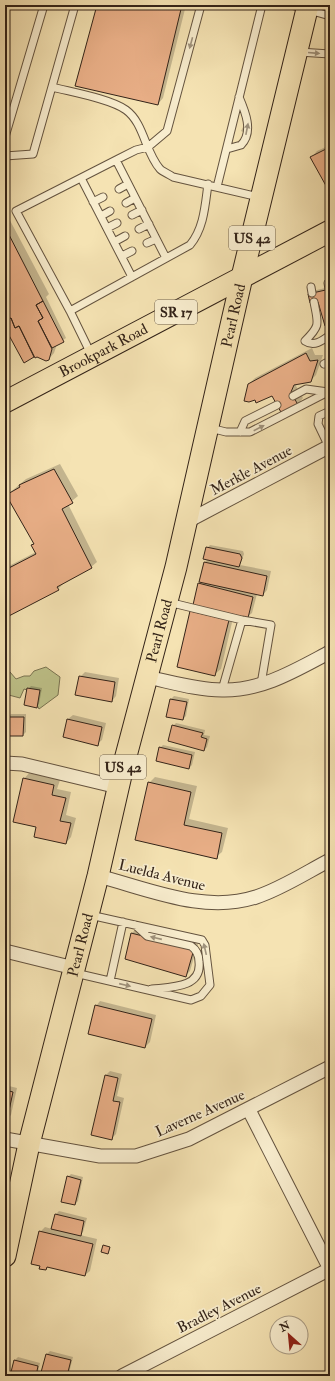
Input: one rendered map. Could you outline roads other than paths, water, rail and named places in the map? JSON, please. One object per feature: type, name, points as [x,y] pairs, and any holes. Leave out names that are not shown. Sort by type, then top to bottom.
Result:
[{"type":"main road","name":"Pearl Road","points":[[5,1256],[29,1144],[98,876],[118,787],[167,602],[242,277],[297,52],[302,7]]},
{"type":"main road","name":"Brookpark Road","points":[[5,402],[330,232]]},
{"type":"street","name":"Merkle Avenue","points":[[186,522],[330,446]]},
{"type":"street","points":[[147,676],[205,689],[222,690],[261,684],[288,674],[330,652]]},
{"type":"street","points":[[5,763],[22,764],[118,787]]},
{"type":"street","name":"Luelda Avenue","points":[[98,876],[188,900],[222,903],[241,901],[261,895],[330,860]]},
{"type":"street","points":[[5,951],[74,971]]},
{"type":"street","name":"Laverne Avenue","points":[[5,1139],[100,1156],[136,1156],[190,1139],[330,1067]]},
{"type":"street","points":[[249,1110],[330,1269]]},
{"type":"street","name":"Bradley Avenue","points":[[122,1376],[330,1269]]},
{"type":"lane","points":[[5,137],[44,5]]},
{"type":"lane","points":[[5,156],[33,154],[75,5]]},
{"type":"lane","points":[[92,356],[70,311],[16,211],[136,150],[148,147],[167,131],[201,5]]},
{"type":"lane","points":[[217,186],[262,5]]},
{"type":"lane","points":[[302,7],[330,16]]},
{"type":"lane","points":[[297,52],[330,54]]},
{"type":"lane","points":[[52,87],[117,104],[127,110],[136,122],[153,158],[161,169],[173,177],[217,186],[262,198]]},
{"type":"lane","points":[[227,149],[241,145],[246,135],[247,119],[239,98]]},
{"type":"lane","points":[[116,160],[166,258]]},
{"type":"lane","points":[[81,178],[132,277]]},
{"type":"lane","points":[[119,189],[128,184]]},
{"type":"lane","points":[[70,311],[190,245],[197,237],[202,223],[208,184]]},
{"type":"lane","points":[[94,202],[104,197]]},
{"type":"lane","points":[[126,203],[135,198]]},
{"type":"lane","points":[[132,215],[142,210]]},
{"type":"lane","points":[[101,216],[110,211]]},
{"type":"lane","points":[[107,228],[117,223]]},
{"type":"lane","points":[[139,229],[149,224]]},
{"type":"lane","points":[[114,242],[125,236]]},
{"type":"lane","points":[[147,243],[156,239]]},
{"type":"lane","points":[[122,256],[132,251]]},
{"type":"lane","points":[[314,302],[318,325],[314,332],[305,341],[310,344],[316,344],[330,335]]},
{"type":"lane","points":[[293,396],[306,389],[329,392]]},
{"type":"lane","points":[[208,428],[250,432],[329,392]]},
{"type":"lane","points":[[240,432],[245,421],[277,405]]},
{"type":"lane","points":[[330,411],[318,416],[318,424],[330,446]]},
{"type":"lane","points":[[167,602],[242,620],[271,625],[261,684]]},
{"type":"lane","points":[[222,690],[242,620]]},
{"type":"lane","points":[[74,971],[191,1000],[201,996],[210,986],[205,945],[202,940],[88,915]]},
{"type":"lane","points":[[110,981],[122,922]]},
{"type":"lane","points":[[134,924],[147,936],[191,946],[196,949],[199,956],[200,968],[198,975],[192,982],[148,990]]}]
